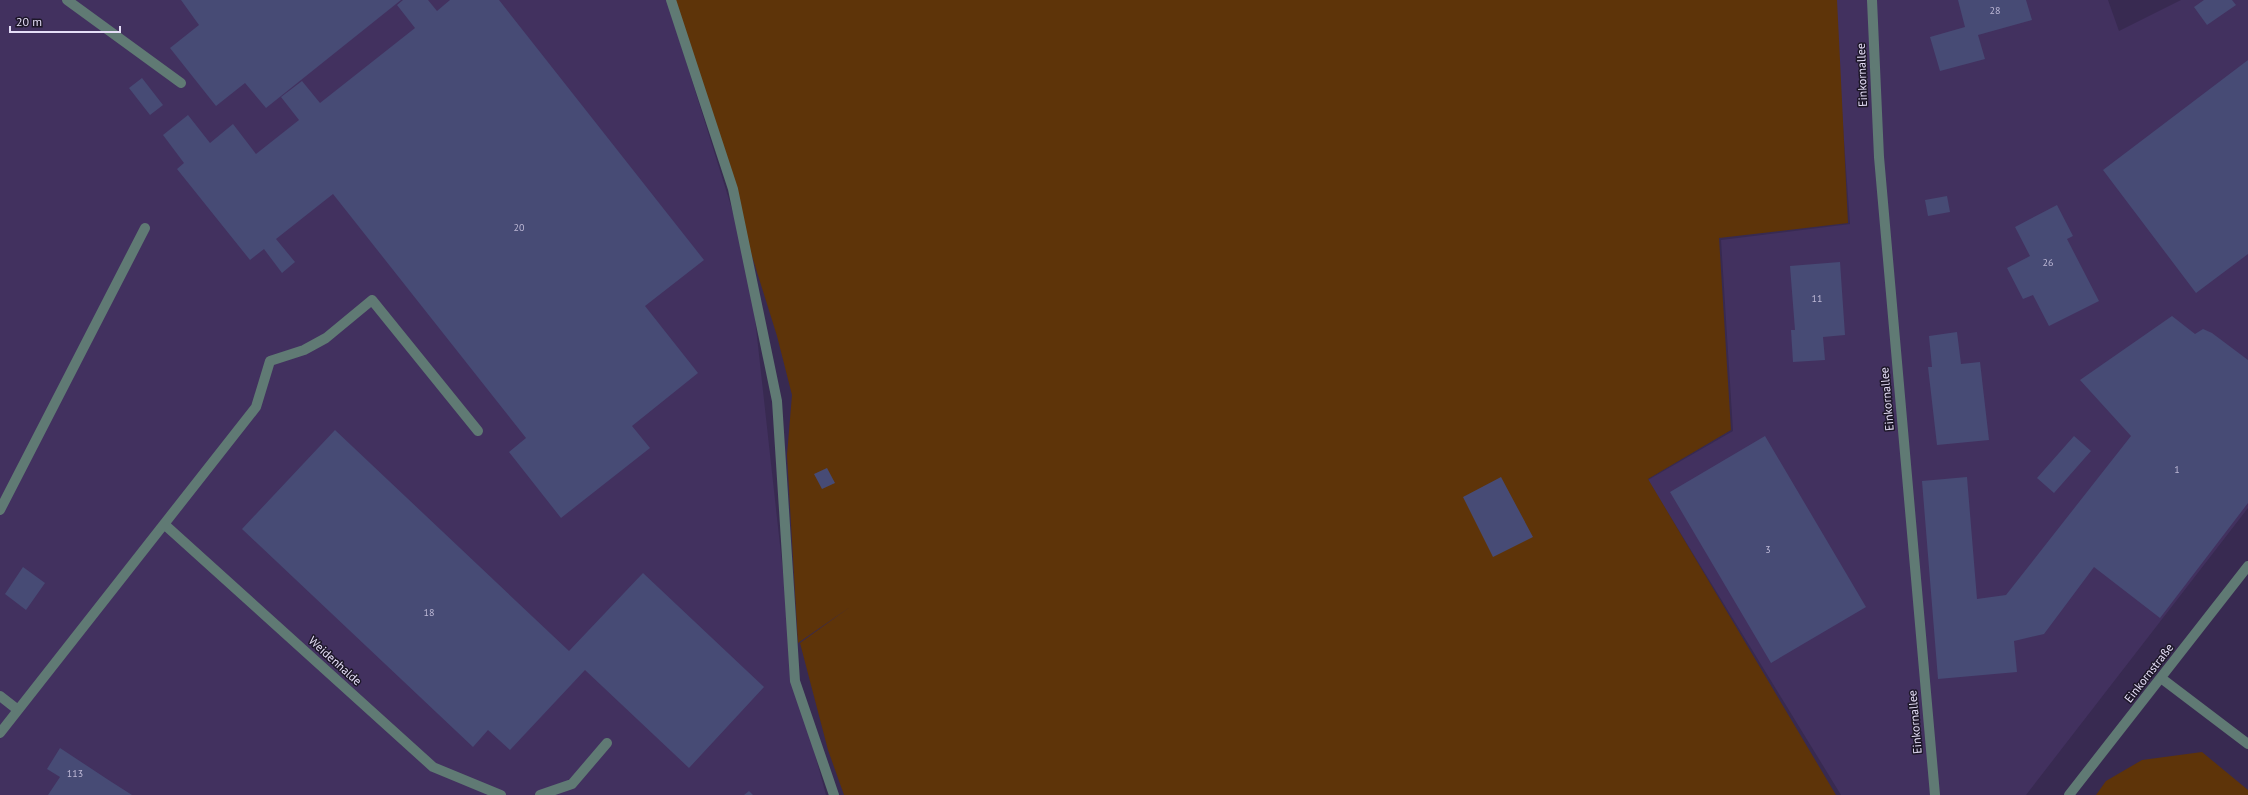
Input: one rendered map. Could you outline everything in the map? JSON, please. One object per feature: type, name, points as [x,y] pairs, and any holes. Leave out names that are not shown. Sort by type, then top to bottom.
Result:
[{"type":"street","points":[[67,0],[181,83]]},
{"type":"street","points":[[671,0],[733,189],[777,401],[795,682],[834,795]]},
{"type":"street","name":"Einkornallee","points":[[1872,0],[1879,157],[1935,795]]},
{"type":"street","points":[[0,510],[145,228]]},
{"type":"street","points":[[0,733],[256,407],[270,361],[304,350],[326,338],[372,300],[478,431]]},
{"type":"street","name":"Weidenhalde","points":[[164,524],[433,767],[501,795]]},
{"type":"street","name":"Einkornstraße","points":[[2069,795],[2248,566]]},
{"type":"street","points":[[2161,678],[2248,744]]},
{"type":"street","points":[[0,696],[18,710]]},
{"type":"street","points":[[540,795],[572,784],[607,743]]},
{"type":"shaded area","points":[[0,0],[667,0],[749,264],[795,681],[826,795],[0,795]]},
{"type":"shaded area","points":[[672,0],[1837,0],[1848,223],[1719,238],[1731,430],[1648,479],[1836,795],[844,795],[828,750],[800,643],[850,607],[798,643],[787,455],[792,395],[777,336]]},
{"type":"shaded area","points":[[1834,0],[2108,0],[2119,31],[2181,0],[2248,0],[2248,508],[2026,795],[1841,795],[1648,480],[1733,431],[1721,240],[1850,224]]},
{"type":"shaded area","points":[[2202,752],[2248,790],[2248,795],[2096,795],[2106,781],[2142,760]]},
{"type":"building","points":[[181,0],[401,0],[266,108],[245,83],[216,106],[170,48],[199,25]]},
{"type":"building","points":[[403,0],[428,0],[437,11],[450,0],[499,0],[704,260],[645,306],[698,373],[632,426],[650,448],[561,518],[509,452],[526,438],[333,194],[276,239],[295,262],[282,273],[264,249],[250,260],[177,169],[184,163],[163,135],[188,115],[210,143],[233,124],[256,154],[299,120],[281,97],[302,81],[320,103],[415,28],[397,5]]},
{"type":"building","points":[[1958,0],[2026,0],[2032,20],[1978,35],[1985,59],[1940,71],[1930,37],[1965,27]]},
{"type":"building","points":[[2204,0],[2232,0],[2236,5],[2207,25],[2194,7]]},
{"type":"building","points":[[2248,60],[2248,254],[2196,293],[2103,170]]},
{"type":"building","points":[[142,78],[163,105],[150,115],[129,88]]},
{"type":"building","points":[[1947,196],[1950,212],[1928,216],[1925,200]]},
{"type":"building","points":[[2057,205],[2073,236],[2067,239],[2099,301],[2049,326],[2033,295],[2023,299],[2007,268],[2030,256],[2015,227]]},
{"type":"building","points":[[1840,262],[1845,335],[1823,337],[1825,360],[1793,362],[1791,330],[1795,330],[1790,266]]},
{"type":"building","points":[[2172,316],[2195,334],[2203,329],[2212,333],[2248,360],[2248,503],[2160,618],[2094,567],[2044,634],[2014,641],[2017,672],[1938,679],[1922,481],[1967,477],[1977,599],[2006,595],[2131,436],[2080,380]]},
{"type":"building","points":[[1957,332],[1961,364],[1980,362],[1989,440],[1937,445],[1928,367],[1932,367],[1929,336]]},
{"type":"building","points":[[335,430],[569,651],[643,573],[764,687],[689,768],[585,670],[510,750],[488,730],[473,747],[242,529]]},
{"type":"building","points":[[1765,436],[1866,607],[1771,663],[1670,492]]},
{"type":"building","points":[[2074,436],[2091,451],[2054,493],[2037,478]]},
{"type":"building","points":[[827,468],[835,483],[822,489],[814,474]]},
{"type":"building","points":[[1501,477],[1533,537],[1493,557],[1463,497]]},
{"type":"building","points":[[23,567],[45,583],[26,610],[5,594]]},
{"type":"building","points":[[60,748],[132,795],[48,795],[60,777],[47,769]]},
{"type":"building","points":[[749,791],[753,795],[744,795]]}]
